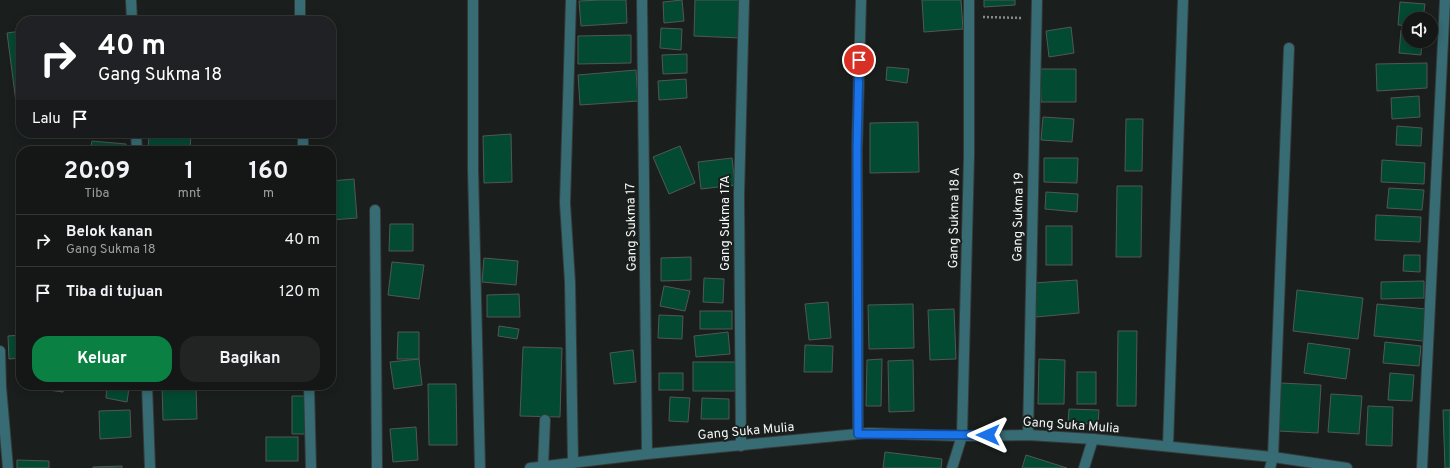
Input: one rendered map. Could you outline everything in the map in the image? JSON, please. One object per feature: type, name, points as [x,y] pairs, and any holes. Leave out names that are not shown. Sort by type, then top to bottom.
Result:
[{"type":"street","points":[[131,0],[132,16]]},
{"type":"street","points":[[300,0],[300,16]]},
{"type":"street","points":[[473,0],[473,169],[480,468]]},
{"type":"street","points":[[571,0],[565,203],[570,282],[573,463]]},
{"type":"street","name":"Gang Sukma 17","points":[[642,0],[647,454]]},
{"type":"street","name":"Gang Sukma 17A","points":[[741,446],[739,195],[744,0]]},
{"type":"street","points":[[858,434],[857,149],[861,0]]},
{"type":"street","name":"Gang Sukma 18 A","points":[[952,468],[962,436],[970,156],[969,0]]},
{"type":"street","name":"Gang Sukma 19","points":[[1028,435],[1037,0]]},
{"type":"street","points":[[1168,446],[1183,0]]},
{"type":"street","points":[[1422,468],[1445,0]]},
{"type":"street","points":[[1270,468],[1273,457],[1289,48]]},
{"type":"street","points":[[375,210],[377,468]]},
{"type":"street","points":[[0,351],[8,468]]},
{"type":"street","points":[[146,390],[150,468]]},
{"type":"street","points":[[309,390],[311,468]]},
{"type":"street","points":[[545,420],[546,467]]},
{"type":"street","name":"Gang Suka Mulia","points":[[530,468],[647,454],[868,433],[962,436],[1028,435],[1093,439],[1273,457],[1347,468]]},
{"type":"street","points":[[1084,468],[1093,439]]},
{"type":"path","points":[[969,16],[1017,17],[1036,21]]},
{"type":"building","points":[[626,0],[627,23],[581,26],[579,1]]},
{"type":"building","points":[[682,0],[684,21],[664,23],[663,2]]},
{"type":"building","points":[[695,0],[742,0],[740,38],[694,36]]},
{"type":"building","points":[[922,0],[961,0],[963,29],[924,32]]},
{"type":"building","points":[[984,0],[1015,0],[1015,5],[984,7]]},
{"type":"building","points":[[1400,2],[1425,4],[1424,12],[1402,12],[1402,25],[1398,25]]},
{"type":"building","points":[[1071,27],[1074,53],[1049,57],[1046,31]]},
{"type":"building","points":[[661,28],[682,29],[681,50],[660,48]]},
{"type":"building","points":[[1401,30],[1402,48],[1422,48],[1421,55],[1399,53]]},
{"type":"building","points":[[16,32],[16,102],[7,33]]},
{"type":"building","points":[[631,35],[631,63],[578,64],[578,36]]},
{"type":"building","points":[[687,54],[687,73],[663,74],[662,55]]},
{"type":"building","points":[[1427,63],[1427,88],[1377,91],[1376,64]]},
{"type":"building","points":[[887,67],[909,69],[907,83],[886,80]]},
{"type":"building","points":[[1040,69],[1076,69],[1076,102],[1041,102]]},
{"type":"building","points":[[636,70],[638,101],[580,105],[578,75]]},
{"type":"building","points":[[686,79],[687,98],[659,100],[658,81]]},
{"type":"building","points":[[1419,96],[1420,117],[1392,119],[1391,98]]},
{"type":"building","points":[[1043,117],[1074,119],[1072,142],[1041,140]]},
{"type":"building","points":[[1126,119],[1143,119],[1142,171],[1125,171]]},
{"type":"building","points":[[918,122],[919,172],[870,173],[870,123]]},
{"type":"building","points":[[1397,126],[1422,128],[1421,146],[1396,145]]},
{"type":"building","points":[[511,134],[512,182],[484,183],[483,136]]},
{"type":"building","points":[[149,138],[191,138],[190,146],[148,146]]},
{"type":"building","points":[[92,141],[126,144],[126,146],[91,146]]},
{"type":"building","points":[[680,146],[695,183],[669,194],[653,157]]},
{"type":"building","points":[[732,158],[735,185],[701,189],[698,162]]},
{"type":"building","points":[[1044,158],[1078,158],[1077,183],[1044,182]]},
{"type":"building","points":[[1382,160],[1425,163],[1424,184],[1381,182]]},
{"type":"building","points":[[354,179],[357,218],[336,220],[336,181]]},
{"type":"building","points":[[1117,186],[1142,186],[1141,257],[1116,257]]},
{"type":"building","points":[[1389,188],[1424,190],[1422,210],[1387,208]]},
{"type":"building","points":[[1046,192],[1078,194],[1077,212],[1045,209]]},
{"type":"building","points":[[1376,215],[1421,217],[1420,242],[1375,240]]},
{"type":"building","points":[[390,224],[413,224],[413,251],[389,251]]},
{"type":"building","points":[[1046,226],[1072,226],[1072,265],[1046,265]]},
{"type":"building","points":[[1404,255],[1420,255],[1420,272],[1403,271]]},
{"type":"building","points":[[691,257],[691,280],[661,281],[661,258]]},
{"type":"building","points":[[484,258],[518,261],[516,285],[482,282]]},
{"type":"building","points":[[392,262],[424,265],[419,299],[388,295]]},
{"type":"building","points":[[704,278],[724,279],[723,303],[703,302]]},
{"type":"building","points":[[1077,280],[1079,313],[1036,317],[1034,283]]},
{"type":"building","points":[[1424,281],[1424,298],[1381,299],[1381,282]]},
{"type":"building","points":[[664,286],[690,291],[685,311],[660,306]]},
{"type":"building","points":[[1297,290],[1363,298],[1358,339],[1293,331]]},
{"type":"building","points":[[519,294],[520,317],[487,317],[487,295]]},
{"type":"building","points":[[828,302],[831,338],[809,340],[805,304]]},
{"type":"building","points":[[913,304],[914,348],[869,349],[868,305]]},
{"type":"building","points":[[1377,304],[1426,309],[1423,341],[1374,336]]},
{"type":"building","points":[[954,309],[956,359],[930,360],[928,310]]},
{"type":"building","points":[[700,311],[732,311],[732,329],[700,329]]},
{"type":"building","points":[[659,315],[683,316],[682,339],[658,338]]},
{"type":"building","points":[[499,326],[519,329],[517,339],[498,336]]},
{"type":"building","points":[[1118,331],[1137,331],[1136,406],[1117,406]]},
{"type":"building","points":[[398,332],[419,332],[419,359],[397,359]]},
{"type":"building","points":[[728,332],[730,354],[696,357],[694,336]]},
{"type":"building","points":[[16,335],[16,358],[9,359],[8,336]]},
{"type":"building","points":[[1385,342],[1421,346],[1419,366],[1383,363]]},
{"type":"building","points":[[1308,343],[1350,349],[1346,379],[1304,373]]},
{"type":"building","points":[[805,345],[833,346],[832,372],[804,372]]},
{"type":"building","points":[[523,347],[562,348],[560,417],[520,416]]},
{"type":"building","points":[[633,350],[636,382],[614,384],[610,353]]},
{"type":"building","points":[[419,359],[422,385],[394,389],[390,362]]},
{"type":"building","points":[[882,359],[881,406],[866,406],[867,360]]},
{"type":"building","points":[[1039,359],[1065,360],[1064,404],[1038,404]]},
{"type":"building","points":[[913,360],[914,411],[889,412],[888,361]]},
{"type":"building","points":[[693,362],[737,362],[737,391],[693,391]]},
{"type":"building","points":[[1077,372],[1096,372],[1096,404],[1077,404]]},
{"type":"building","points":[[659,373],[683,373],[683,390],[659,390]]},
{"type":"building","points":[[1390,373],[1414,375],[1412,401],[1388,400]]},
{"type":"building","points":[[1281,383],[1321,385],[1318,433],[1278,431]]},
{"type":"building","points":[[428,384],[456,384],[457,445],[429,445]]},
{"type":"building","points":[[48,390],[63,390],[63,392]]},
{"type":"building","points":[[107,390],[129,390],[127,402],[106,398]]},
{"type":"building","points":[[162,390],[196,390],[197,419],[163,420]]},
{"type":"building","points":[[1331,394],[1362,396],[1359,434],[1328,432]]},
{"type":"building","points":[[292,396],[307,396],[306,434],[292,434]]},
{"type":"building","points":[[670,397],[690,398],[688,422],[669,421]]},
{"type":"building","points":[[702,398],[729,399],[729,419],[701,419]]},
{"type":"building","points":[[1368,406],[1393,407],[1392,446],[1366,445]]},
{"type":"building","points":[[1069,409],[1099,410],[1098,424],[1068,423]]},
{"type":"building","points":[[130,410],[131,437],[100,439],[99,411]]},
{"type":"building","points":[[1443,410],[1450,410],[1450,468],[1445,468]]},
{"type":"building","points":[[416,427],[418,460],[393,462],[390,429]]},
{"type":"building","points":[[266,437],[298,437],[298,461],[266,461]]},
{"type":"building","points":[[885,452],[942,459],[941,468],[883,468]]},
{"type":"building","points":[[1026,455],[1067,468],[1022,468]]},
{"type":"building","points":[[17,460],[49,461],[49,468],[17,468]]},
{"type":"building","points":[[122,466],[122,468],[93,468],[93,467]]},
{"type":"route","points":[[859,60],[857,149],[858,434],[988,435]]}]
